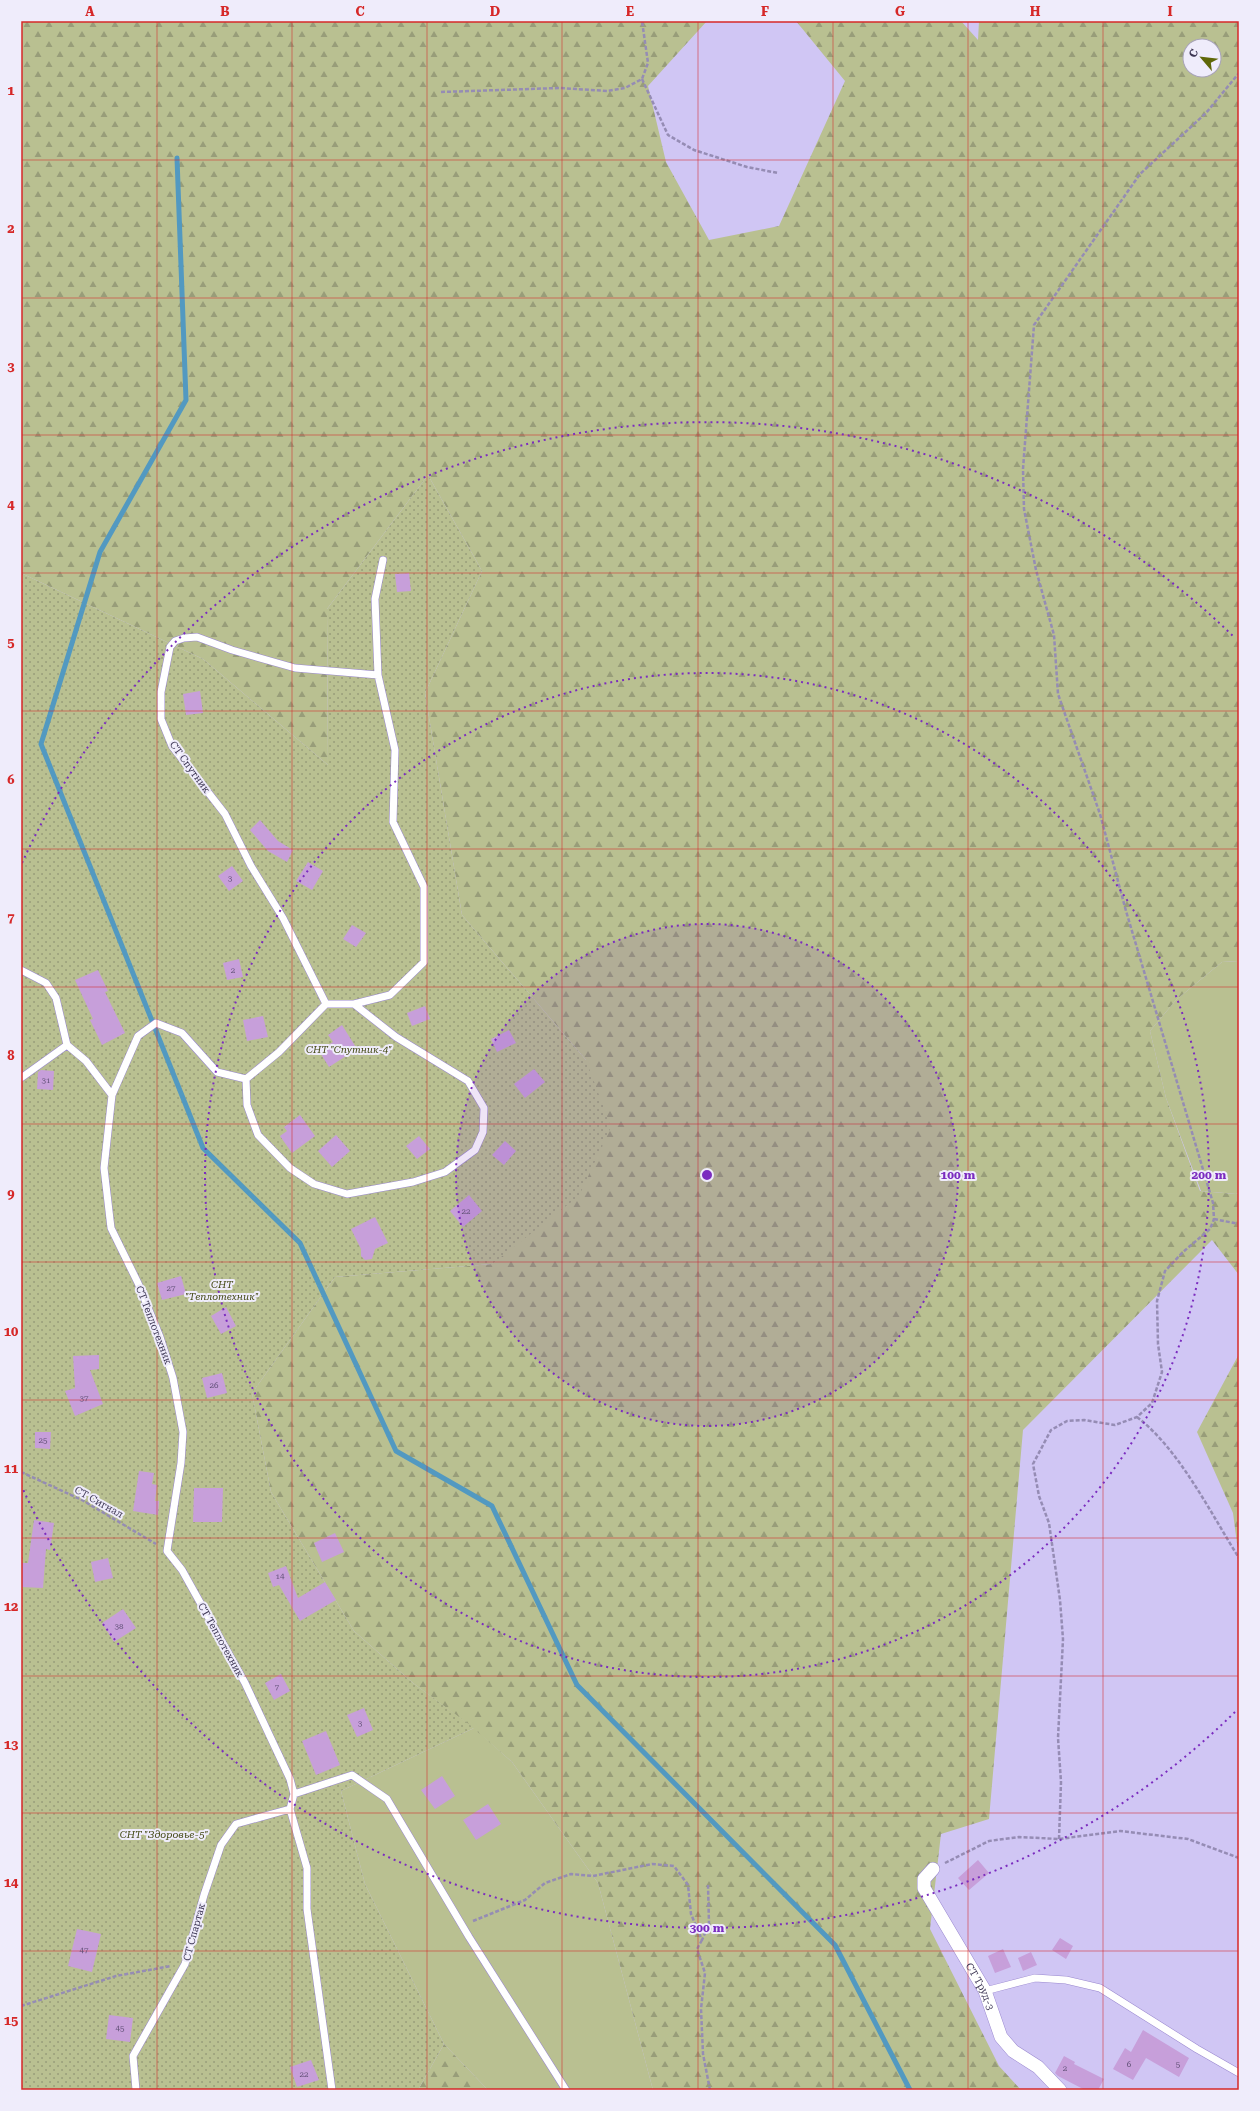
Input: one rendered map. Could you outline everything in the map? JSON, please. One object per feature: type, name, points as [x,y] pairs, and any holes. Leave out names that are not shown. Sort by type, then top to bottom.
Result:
[{"type":"street","name":"СТ Труд-3","points":[[932,1869],[924,1879],[924,1888],[985,1991],[1001,2037],[1013,2051],[1038,2067],[1060,2090]]},
{"type":"lane","points":[[354,1004],[396,1037],[468,1081],[484,1108],[482,1132],[475,1150],[445,1172],[414,1182],[347,1194],[314,1184],[290,1168],[258,1135],[247,1105],[246,1079],[279,1052],[326,1004],[354,1004],[390,995],[424,962],[424,887],[393,822],[395,750],[378,675],[375,599],[383,560]]},
{"type":"lane","name":"СТ Спутник","points":[[326,1004],[283,918],[251,866],[225,814],[172,746],[161,719],[161,692],[170,647],[175,641],[184,638],[197,637],[232,650],[294,668],[378,675]]},
{"type":"lane","points":[[21,970],[46,983],[56,998],[67,1045],[86,1061],[112,1095]]},
{"type":"lane","name":"СТ Теплотехник","points":[[246,1079],[217,1072],[182,1033],[156,1024],[138,1036],[112,1095],[104,1168],[111,1228],[138,1283],[160,1337],[173,1378],[184,1432],[181,1463],[167,1550],[182,1570],[245,1683],[290,1779],[294,1794]]},
{"type":"lane","points":[[21,1078],[67,1045]]},
{"type":"lane","points":[[332,2090],[307,1909],[307,1868],[290,1809],[294,1794],[352,1775],[386,1798],[467,1934],[566,2090]]},
{"type":"lane","name":"СТ Спартак","points":[[136,2090],[133,2056],[185,1964],[204,1894],[221,1845],[236,1824],[290,1809]]},
{"type":"lane","points":[[985,1991],[1035,1978],[1066,1980],[1100,1988],[1197,2049],[1239,2073]]},
{"type":"path","points":[[441,92],[559,88],[608,91],[625,88],[642,79],[648,63],[642,21]]},
{"type":"path","points":[[1059,1839],[1061,1782],[1058,1738],[1063,1639],[1060,1600],[1048,1523],[1039,1496],[1033,1464],[1051,1430],[1066,1421],[1084,1420],[1115,1424],[1136,1417],[1152,1403],[1162,1372],[1158,1344],[1156,1301],[1165,1271],[1183,1252],[1210,1229],[1214,1219],[1213,1203],[1126,911],[1100,814],[1058,694],[1054,635],[1036,570],[1024,509],[1023,469],[1034,325],[1140,174],[1206,113],[1239,73]]},
{"type":"path","points":[[642,79],[668,135],[694,150],[747,167],[778,173]]},
{"type":"path","points":[[1214,1219],[1239,1224]]},
{"type":"path","points":[[1136,1417],[1151,1428],[1174,1455],[1239,1558]]},
{"type":"path","name":"СТ Сигнал","points":[[21,1472],[82,1500],[167,1550]]},
{"type":"path","points":[[932,1869],[989,1842],[1018,1836],[1059,1839],[1120,1831],[1188,1839],[1239,1858]]},
{"type":"path","points":[[467,1934],[472,1922],[525,1900],[545,1883],[571,1874],[593,1876],[652,1864],[674,1866],[688,1886],[692,1914],[702,1940]]},
{"type":"path","points":[[708,1885],[709,1924],[697,1949],[704,1973],[701,2010],[703,2054],[710,2090]]},
{"type":"path","points":[[21,2006],[116,1976],[185,1964]]},
{"type":"green space","points":[[21,21],[707,21],[648,86],[666,162],[709,240],[779,226],[845,81],[796,21],[961,21],[978,40],[979,21],[1239,21],[1239,961],[1222,962],[1176,1000],[1150,1031],[1166,1098],[1200,1191],[1239,1193],[1239,1275],[1212,1240],[1023,1430],[989,1819],[941,1834],[930,1929],[999,2066],[1021,2090],[653,2090],[598,1883],[512,1762],[473,1728],[413,1683],[354,1631],[271,1492],[252,1393],[335,1277],[492,1264],[586,1060],[462,915],[425,693],[482,571],[428,475],[327,609],[328,765],[203,659],[21,573]]},
{"type":"green space","points":[[428,475],[482,571],[425,693],[462,915],[586,1060],[611,1127],[579,1196],[492,1264],[335,1277],[252,1393],[271,1492],[354,1631],[413,1683],[474,1728],[341,1791],[365,1884],[444,2044],[418,2090],[21,2090],[21,573],[203,659],[328,765],[327,609]]},
{"type":"green space","points":[[1239,961],[1239,1193],[1201,1191],[1166,1098],[1150,1031],[1176,1000],[1222,962]]},
{"type":"green space","points":[[1239,1354],[1239,1559],[1233,1513],[1197,1432]]},
{"type":"green space","points":[[474,1728],[512,1762],[598,1883],[653,2090],[488,2090],[444,2044],[365,1884],[341,1791]]},
{"type":"green space","points":[[444,2044],[488,2090],[418,2090]]},
{"type":"building","points":[[409,573],[411,591],[397,592],[395,574]]},
{"type":"building","points":[[200,691],[203,713],[186,715],[183,694]]},
{"type":"building","points":[[260,820],[278,841],[293,850],[287,862],[268,851],[250,830]]},
{"type":"building","points":[[308,862],[323,871],[312,890],[296,881]]},
{"type":"building","points":[[232,866],[243,881],[229,891],[218,876]]},
{"type":"building","points":[[352,925],[366,933],[356,947],[343,939]]},
{"type":"building","points":[[239,959],[243,977],[227,980],[223,963]]},
{"type":"building","points":[[98,970],[108,991],[105,992],[125,1033],[102,1045],[90,1020],[93,1019],[75,980]]},
{"type":"building","points":[[425,1006],[430,1019],[412,1026],[407,1013]]},
{"type":"building","points":[[263,1016],[268,1037],[247,1041],[243,1020]]},
{"type":"building","points":[[342,1025],[357,1049],[329,1067],[319,1051],[333,1042],[328,1035]]},
{"type":"building","points":[[509,1030],[516,1043],[497,1052],[491,1039]]},
{"type":"building","points":[[534,1069],[545,1082],[525,1098],[514,1084]]},
{"type":"building","points":[[41,1070],[54,1071],[53,1090],[37,1089],[38,1072]]},
{"type":"building","points":[[300,1115],[315,1136],[292,1153],[280,1136],[287,1131],[284,1127]]},
{"type":"building","points":[[336,1135],[350,1151],[332,1167],[318,1151]]},
{"type":"building","points":[[419,1136],[430,1149],[417,1159],[406,1146]]},
{"type":"building","points":[[505,1141],[516,1151],[504,1165],[492,1155]]},
{"type":"building","points":[[469,1195],[482,1211],[463,1227],[450,1211]]},
{"type":"building","points":[[375,1217],[388,1243],[375,1249],[372,1259],[365,1260],[361,1256],[361,1249],[351,1229]]},
{"type":"building","points":[[181,1276],[186,1294],[162,1300],[157,1283]]},
{"type":"building","points":[[226,1307],[236,1326],[221,1334],[211,1316]]},
{"type":"building","points":[[99,1355],[99,1369],[90,1370],[103,1404],[75,1416],[65,1391],[75,1388],[73,1356]]},
{"type":"building","points":[[222,1373],[227,1393],[207,1398],[202,1378]]},
{"type":"building","points":[[35,1432],[51,1432],[50,1449],[35,1448]]},
{"type":"building","points":[[139,1471],[154,1473],[152,1484],[157,1485],[155,1501],[159,1501],[158,1515],[133,1511]]},
{"type":"building","points":[[194,1488],[223,1488],[222,1522],[193,1522]]},
{"type":"building","points":[[34,1520],[54,1523],[50,1550],[46,1549],[43,1588],[21,1587],[21,1563],[28,1563]]},
{"type":"building","points":[[335,1533],[344,1552],[322,1562],[314,1543]]},
{"type":"building","points":[[108,1558],[113,1578],[95,1582],[91,1562]]},
{"type":"building","points":[[286,1566],[298,1598],[325,1582],[336,1600],[300,1621],[279,1585],[273,1587],[268,1573]]},
{"type":"building","points":[[123,1609],[136,1628],[114,1642],[102,1623]]},
{"type":"building","points":[[281,1674],[290,1691],[274,1700],[265,1683]]},
{"type":"building","points":[[364,1708],[373,1730],[357,1737],[347,1715]]},
{"type":"building","points":[[326,1731],[340,1765],[316,1775],[302,1741]]},
{"type":"building","points":[[442,1776],[455,1796],[435,1809],[421,1790]]},
{"type":"building","points":[[488,1804],[501,1824],[476,1840],[463,1820]]},
{"type":"building","points":[[978,1860],[989,1873],[969,1890],[958,1878]]},
{"type":"building","points":[[77,1929],[101,1934],[92,1972],[68,1966]]},
{"type":"building","points":[[1060,1938],[1073,1946],[1066,1959],[1052,1950]]},
{"type":"building","points":[[1003,1949],[1011,1967],[995,1973],[988,1956]]},
{"type":"building","points":[[1031,1952],[1037,1965],[1023,1971],[1018,1958]]},
{"type":"building","points":[[109,2015],[133,2018],[130,2042],[106,2039]]},
{"type":"building","points":[[1143,2030],[1189,2058],[1179,2077],[1146,2058],[1133,2080],[1113,2069],[1125,2048],[1131,2052]]},
{"type":"building","points":[[1064,2056],[1075,2062],[1074,2064],[1104,2079],[1098,2090],[1085,2090],[1055,2073]]},
{"type":"building","points":[[311,2060],[319,2080],[297,2087],[290,2067]]},
{"type":"waterway","points":[[177,158],[186,400],[100,552],[41,744],[203,1148],[300,1243],[396,1451],[492,1506],[577,1685],[835,1945],[910,2090]]},
{"type":"park label","name":"СНТ \"Спутник-4\"","points":[[349,1049]]},
{"type":"park label","name":"СНТ \"Теплотехник\"","points":[[222,1290]]},
{"type":"park label","name":"СНТ \"Здоровье-5\"","points":[[164,1834]]}]
